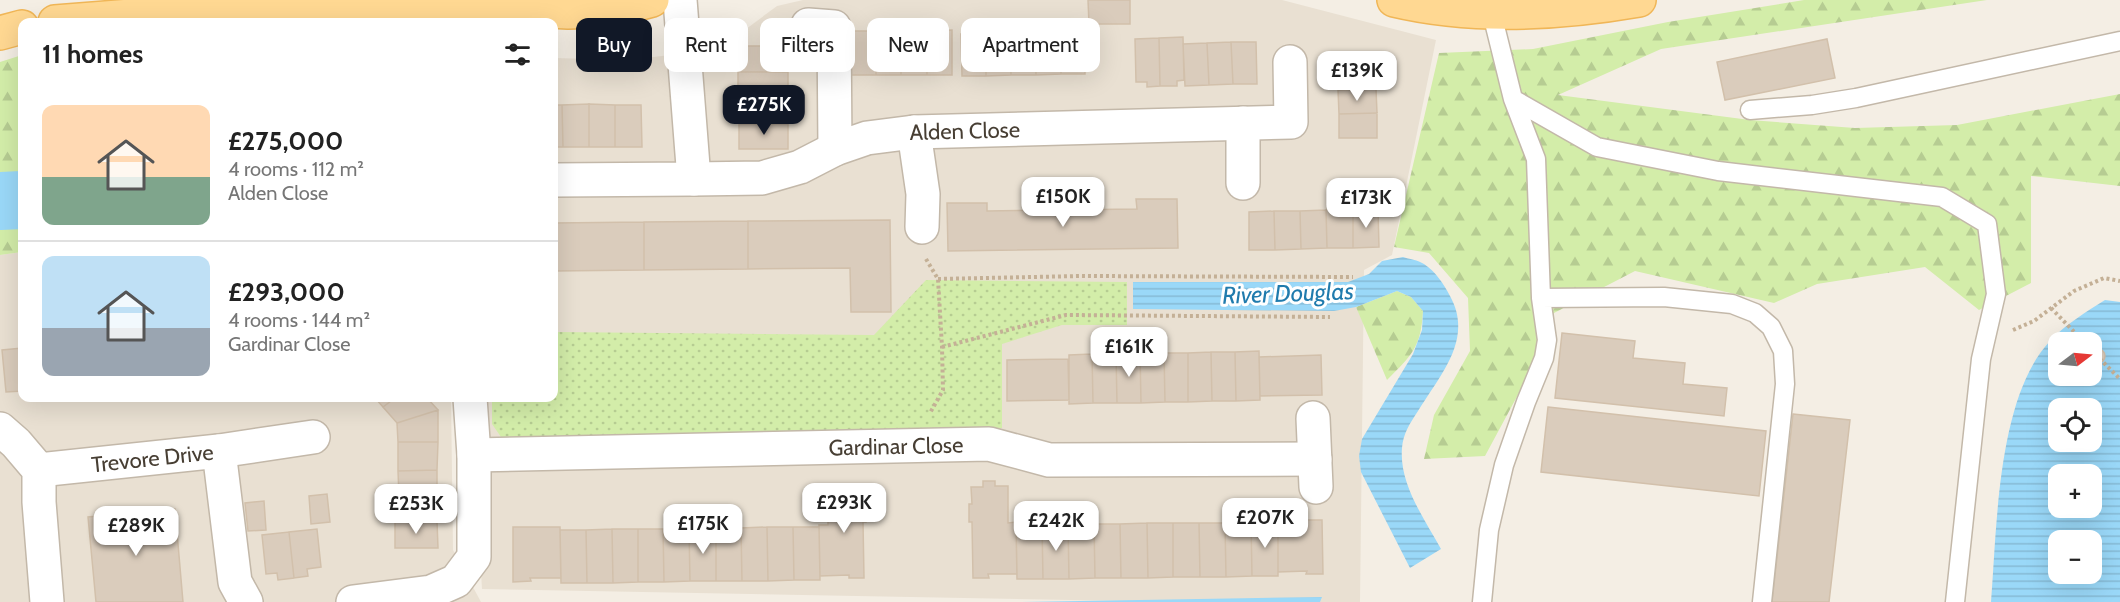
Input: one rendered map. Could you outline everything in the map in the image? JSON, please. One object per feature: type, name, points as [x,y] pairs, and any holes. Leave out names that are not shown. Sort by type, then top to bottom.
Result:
[{"type":"main road","points":[[91,18],[206,5],[435,5],[568,12],[618,9],[652,0]]},
{"type":"main road","points":[[1394,0],[1422,7],[1492,14],[1550,11],[1640,0]]},
{"type":"main road","points":[[0,33],[18,28]]},
{"type":"street","points":[[558,180],[694,179],[680,0]]},
{"type":"street","name":"Alden Close","points":[[694,179],[762,178],[800,167],[835,149],[867,138],[914,132],[1291,122],[1290,62]]},
{"type":"street","points":[[834,72],[835,149]]},
{"type":"street","points":[[1243,123],[1243,183]]},
{"type":"street","points":[[914,132],[923,194],[921,239]]},
{"type":"street","points":[[353,602],[431,592],[456,581],[474,557],[474,455],[470,402]]},
{"type":"street","name":"Gardinar Close","points":[[474,455],[989,444],[1049,460],[1316,473],[1313,418]]},
{"type":"street","points":[[0,429],[16,442],[39,470],[39,502],[47,602]]},
{"type":"street","points":[[219,451],[313,437]]},
{"type":"street","name":"Trevore Drive","points":[[39,470],[219,451],[235,582],[246,602]]},
{"type":"lane","points":[[1482,602],[1489,530],[1504,465],[1544,357],[1547,340],[1541,298],[1536,159],[1513,99],[1492,14]]},
{"type":"lane","points":[[1750,110],[1812,105],[1856,98],[2120,40]]},
{"type":"lane","points":[[1513,99],[1597,147],[1718,171],[1941,197],[1987,224],[1996,294],[1981,359],[1954,602]]},
{"type":"lane","points":[[1541,298],[1664,297],[1732,304],[1755,313],[1771,327],[1784,351],[1785,384],[1762,602]]},
{"type":"path","points":[[913,446],[942,390],[938,279],[921,239]]},
{"type":"path","points":[[938,279],[1106,276],[1353,277]]},
{"type":"path","points":[[1981,359],[2007,333],[2034,321],[2074,291],[2104,278],[2120,281]]},
{"type":"path","points":[[2051,308],[2074,332]]},
{"type":"path","points":[[942,347],[1066,315],[1330,317]]},
{"type":"path","points":[[2102,360],[2120,379]]},
{"type":"shaded area","points":[[803,0],[1282,0],[1436,40],[1392,255],[1364,270],[1360,602],[1180,602],[482,589],[471,402],[558,402],[558,58],[576,59],[576,72],[652,72],[652,57],[664,56],[664,72],[748,72],[748,28],[760,19],[760,72],[855,72],[855,18],[761,18],[777,6]]},
{"type":"shaded area","points":[[18,253],[18,402],[451,402],[453,550],[481,602],[0,602],[0,255]]},
{"type":"green space","points":[[1804,0],[1987,0],[1661,49],[1558,95],[1750,120],[1855,128],[1957,125],[2120,94],[2120,186],[2031,176],[2031,283],[1979,310],[1925,267],[1817,284],[1774,303],[1635,271],[1554,313],[1536,361],[1485,456],[1424,459],[1434,415],[1470,351],[1468,298],[1429,253],[1394,247],[1439,53],[1533,49],[1668,22]]},
{"type":"green space","points":[[18,56],[18,253],[0,255],[0,62]]},
{"type":"green space","points":[[926,280],[1127,282],[1127,325],[1062,325],[1002,344],[1002,428],[501,437],[492,424],[492,402],[558,402],[558,332],[874,335]]},
{"type":"green space","points":[[1397,291],[1411,297],[1423,311],[1422,323],[1414,350],[1387,380],[1356,307]]},
{"type":"water","points":[[1403,257],[1424,264],[1439,278],[1450,296],[1456,312],[1458,327],[1451,356],[1405,433],[1402,448],[1404,475],[1409,488],[1420,513],[1441,549],[1410,568],[1361,472],[1359,456],[1362,439],[1413,354],[1422,330],[1423,311],[1411,297],[1397,291],[1356,307],[1334,311],[1133,309],[1133,282],[1348,282],[1369,274],[1382,261]]},
{"type":"water","points":[[2105,300],[2120,302],[2120,602],[1991,602],[2003,465],[2019,395],[2032,365],[2048,344],[2048,386],[2102,386],[2102,332],[2060,332]]},
{"type":"water","points":[[1322,597],[1320,602],[1021,602]]},
{"type":"building","points":[[1088,0],[1130,0],[1130,24],[1100,24],[1100,18],[1089,18]]},
{"type":"building","points":[[949,30],[952,30],[952,75],[927,75],[927,72],[949,72]]},
{"type":"building","points":[[855,31],[867,31],[867,72],[876,72],[876,75],[851,75],[851,72],[855,72]]},
{"type":"building","points":[[1183,37],[1184,80],[1177,81],[1177,86],[1160,86],[1159,38]]},
{"type":"building","points":[[1159,38],[1160,86],[1147,87],[1147,82],[1136,82],[1135,39]]},
{"type":"building","points":[[1827,39],[1835,78],[1725,100],[1717,62]]},
{"type":"building","points":[[1231,42],[1256,42],[1257,84],[1233,84]]},
{"type":"building","points":[[1231,42],[1233,84],[1209,85],[1207,43]]},
{"type":"building","points":[[1207,43],[1209,85],[1185,86],[1183,44]]},
{"type":"building","points":[[748,46],[760,46],[760,72],[748,72]]},
{"type":"building","points":[[1375,65],[1376,89],[1338,90],[1338,66]]},
{"type":"building","points":[[738,72],[788,72],[788,98],[738,98]]},
{"type":"building","points":[[876,72],[901,72],[901,75],[876,75]]},
{"type":"building","points":[[901,72],[927,72],[927,75],[901,75]]},
{"type":"building","points":[[962,72],[986,72],[986,76],[962,76]]},
{"type":"building","points":[[986,72],[1011,72],[1011,75],[986,76]]},
{"type":"building","points":[[1011,72],[1036,72],[1036,75],[1011,75]]},
{"type":"building","points":[[1036,72],[1061,72],[1061,74],[1036,75]]},
{"type":"building","points":[[1061,72],[1085,72],[1085,74],[1061,74]]},
{"type":"building","points":[[1376,89],[1377,113],[1339,114],[1338,90]]},
{"type":"building","points":[[738,98],[788,98],[788,124],[739,124]]},
{"type":"building","points":[[589,104],[615,105],[615,147],[589,147]]},
{"type":"building","points":[[589,104],[589,147],[563,147],[562,105]]},
{"type":"building","points":[[558,105],[562,105],[563,147],[558,147]]},
{"type":"building","points":[[615,105],[641,105],[642,147],[615,147]]},
{"type":"building","points":[[1377,113],[1377,138],[1339,138],[1339,114]]},
{"type":"building","points":[[739,124],[788,124],[788,149],[739,149]]},
{"type":"building","points":[[1136,199],[1177,199],[1178,248],[948,251],[947,203],[987,203],[987,211],[1137,209]]},
{"type":"building","points":[[1378,209],[1379,247],[1353,248],[1353,210]]},
{"type":"building","points":[[1326,210],[1353,210],[1353,248],[1327,248]]},
{"type":"building","points":[[1326,210],[1327,248],[1301,249],[1300,211]]},
{"type":"building","points":[[1274,211],[1300,211],[1301,249],[1275,250]]},
{"type":"building","points":[[1274,211],[1275,250],[1249,250],[1249,212]]},
{"type":"building","points":[[890,220],[891,312],[851,312],[850,268],[748,269],[748,221]]},
{"type":"building","points":[[748,221],[748,269],[644,270],[644,222]]},
{"type":"building","points":[[644,222],[644,270],[558,271],[558,223]]},
{"type":"building","points":[[1562,333],[1635,341],[1633,358],[1685,363],[1683,384],[1727,388],[1724,416],[1555,398]]},
{"type":"building","points":[[18,348],[18,391],[6,392],[2,350]]},
{"type":"building","points":[[1259,351],[1260,400],[1236,401],[1235,352]]},
{"type":"building","points":[[1211,352],[1235,352],[1236,401],[1212,401]]},
{"type":"building","points":[[1211,352],[1212,401],[1188,402],[1188,353]]},
{"type":"building","points":[[1140,353],[1164,353],[1165,402],[1141,403]]},
{"type":"building","points":[[1140,353],[1141,403],[1117,403],[1116,354]]},
{"type":"building","points":[[1164,353],[1188,353],[1188,402],[1165,402]]},
{"type":"building","points":[[1092,354],[1116,354],[1117,403],[1093,403]]},
{"type":"building","points":[[1092,354],[1093,403],[1069,404],[1069,355]]},
{"type":"building","points":[[1321,355],[1322,395],[1260,396],[1259,357]]},
{"type":"building","points":[[1068,359],[1069,400],[1007,401],[1007,360]]},
{"type":"building","points":[[379,402],[390,402],[383,407]]},
{"type":"building","points":[[390,402],[431,402],[438,410],[397,423],[383,407]]},
{"type":"building","points":[[1548,407],[1766,431],[1759,496],[1541,472]]},
{"type":"building","points":[[438,410],[438,442],[398,442],[397,423]]},
{"type":"building","points":[[1793,414],[1850,420],[1829,602],[1772,602]]},
{"type":"building","points":[[398,442],[438,442],[437,470],[398,471]]},
{"type":"building","points":[[437,470],[437,495],[399,496],[398,471]]},
{"type":"building","points":[[983,481],[995,481],[995,486],[1008,486],[1008,523],[1016,522],[1017,574],[988,574],[989,578],[973,578],[972,522],[969,522],[969,504],[972,504],[971,487],[983,487]]},
{"type":"building","points":[[828,488],[864,488],[864,506],[867,506],[866,522],[863,522],[864,578],[849,578],[849,575],[820,576],[819,525],[828,525]]},
{"type":"building","points":[[327,494],[330,522],[311,524],[309,496]]},
{"type":"building","points":[[437,495],[437,521],[395,521],[394,496]]},
{"type":"building","points":[[264,501],[266,530],[248,531],[245,503]]},
{"type":"building","points":[[175,509],[183,602],[96,602],[88,517]]},
{"type":"building","points":[[1278,520],[1322,520],[1323,574],[1306,574],[1307,571],[1278,572]]},
{"type":"building","points":[[395,521],[437,521],[438,548],[395,548]]},
{"type":"building","points":[[1251,522],[1252,576],[1226,577],[1225,523]]},
{"type":"building","points":[[1251,522],[1278,522],[1278,576],[1252,576]]},
{"type":"building","points":[[1147,523],[1148,578],[1121,578],[1120,524]]},
{"type":"building","points":[[1147,523],[1173,523],[1173,577],[1148,578]]},
{"type":"building","points":[[1173,523],[1199,523],[1200,577],[1173,577]]},
{"type":"building","points":[[1199,523],[1225,523],[1226,577],[1200,577]]},
{"type":"building","points":[[1068,524],[1069,579],[1043,579],[1042,525]]},
{"type":"building","points":[[1068,524],[1094,524],[1095,578],[1069,579]]},
{"type":"building","points":[[1094,524],[1120,524],[1121,578],[1095,578]]},
{"type":"building","points":[[1016,525],[1042,525],[1043,579],[1017,579]]},
{"type":"building","points":[[513,527],[560,527],[561,578],[530,578],[531,581],[513,582]]},
{"type":"building","points":[[767,527],[793,527],[794,580],[768,581]]},
{"type":"building","points":[[767,527],[768,581],[742,581],[741,528]]},
{"type":"building","points":[[793,527],[819,527],[820,580],[794,580]]},
{"type":"building","points":[[716,528],[741,528],[742,581],[716,581]]},
{"type":"building","points":[[716,528],[716,581],[690,581],[689,529]]},
{"type":"building","points":[[317,529],[321,567],[307,569],[308,576],[294,578],[289,532]]},
{"type":"building","points":[[612,529],[638,529],[638,582],[613,583]]},
{"type":"building","points":[[612,529],[613,583],[587,583],[586,530]]},
{"type":"building","points":[[638,529],[663,529],[664,582],[638,582]]},
{"type":"building","points":[[663,529],[689,529],[690,581],[664,582]]},
{"type":"building","points":[[560,530],[586,530],[587,583],[561,583]]},
{"type":"building","points":[[289,532],[294,578],[278,580],[277,573],[266,574],[262,535]]},
{"type":"waterway","name":"River Douglas","points":[[0,201],[18,200]]}]
